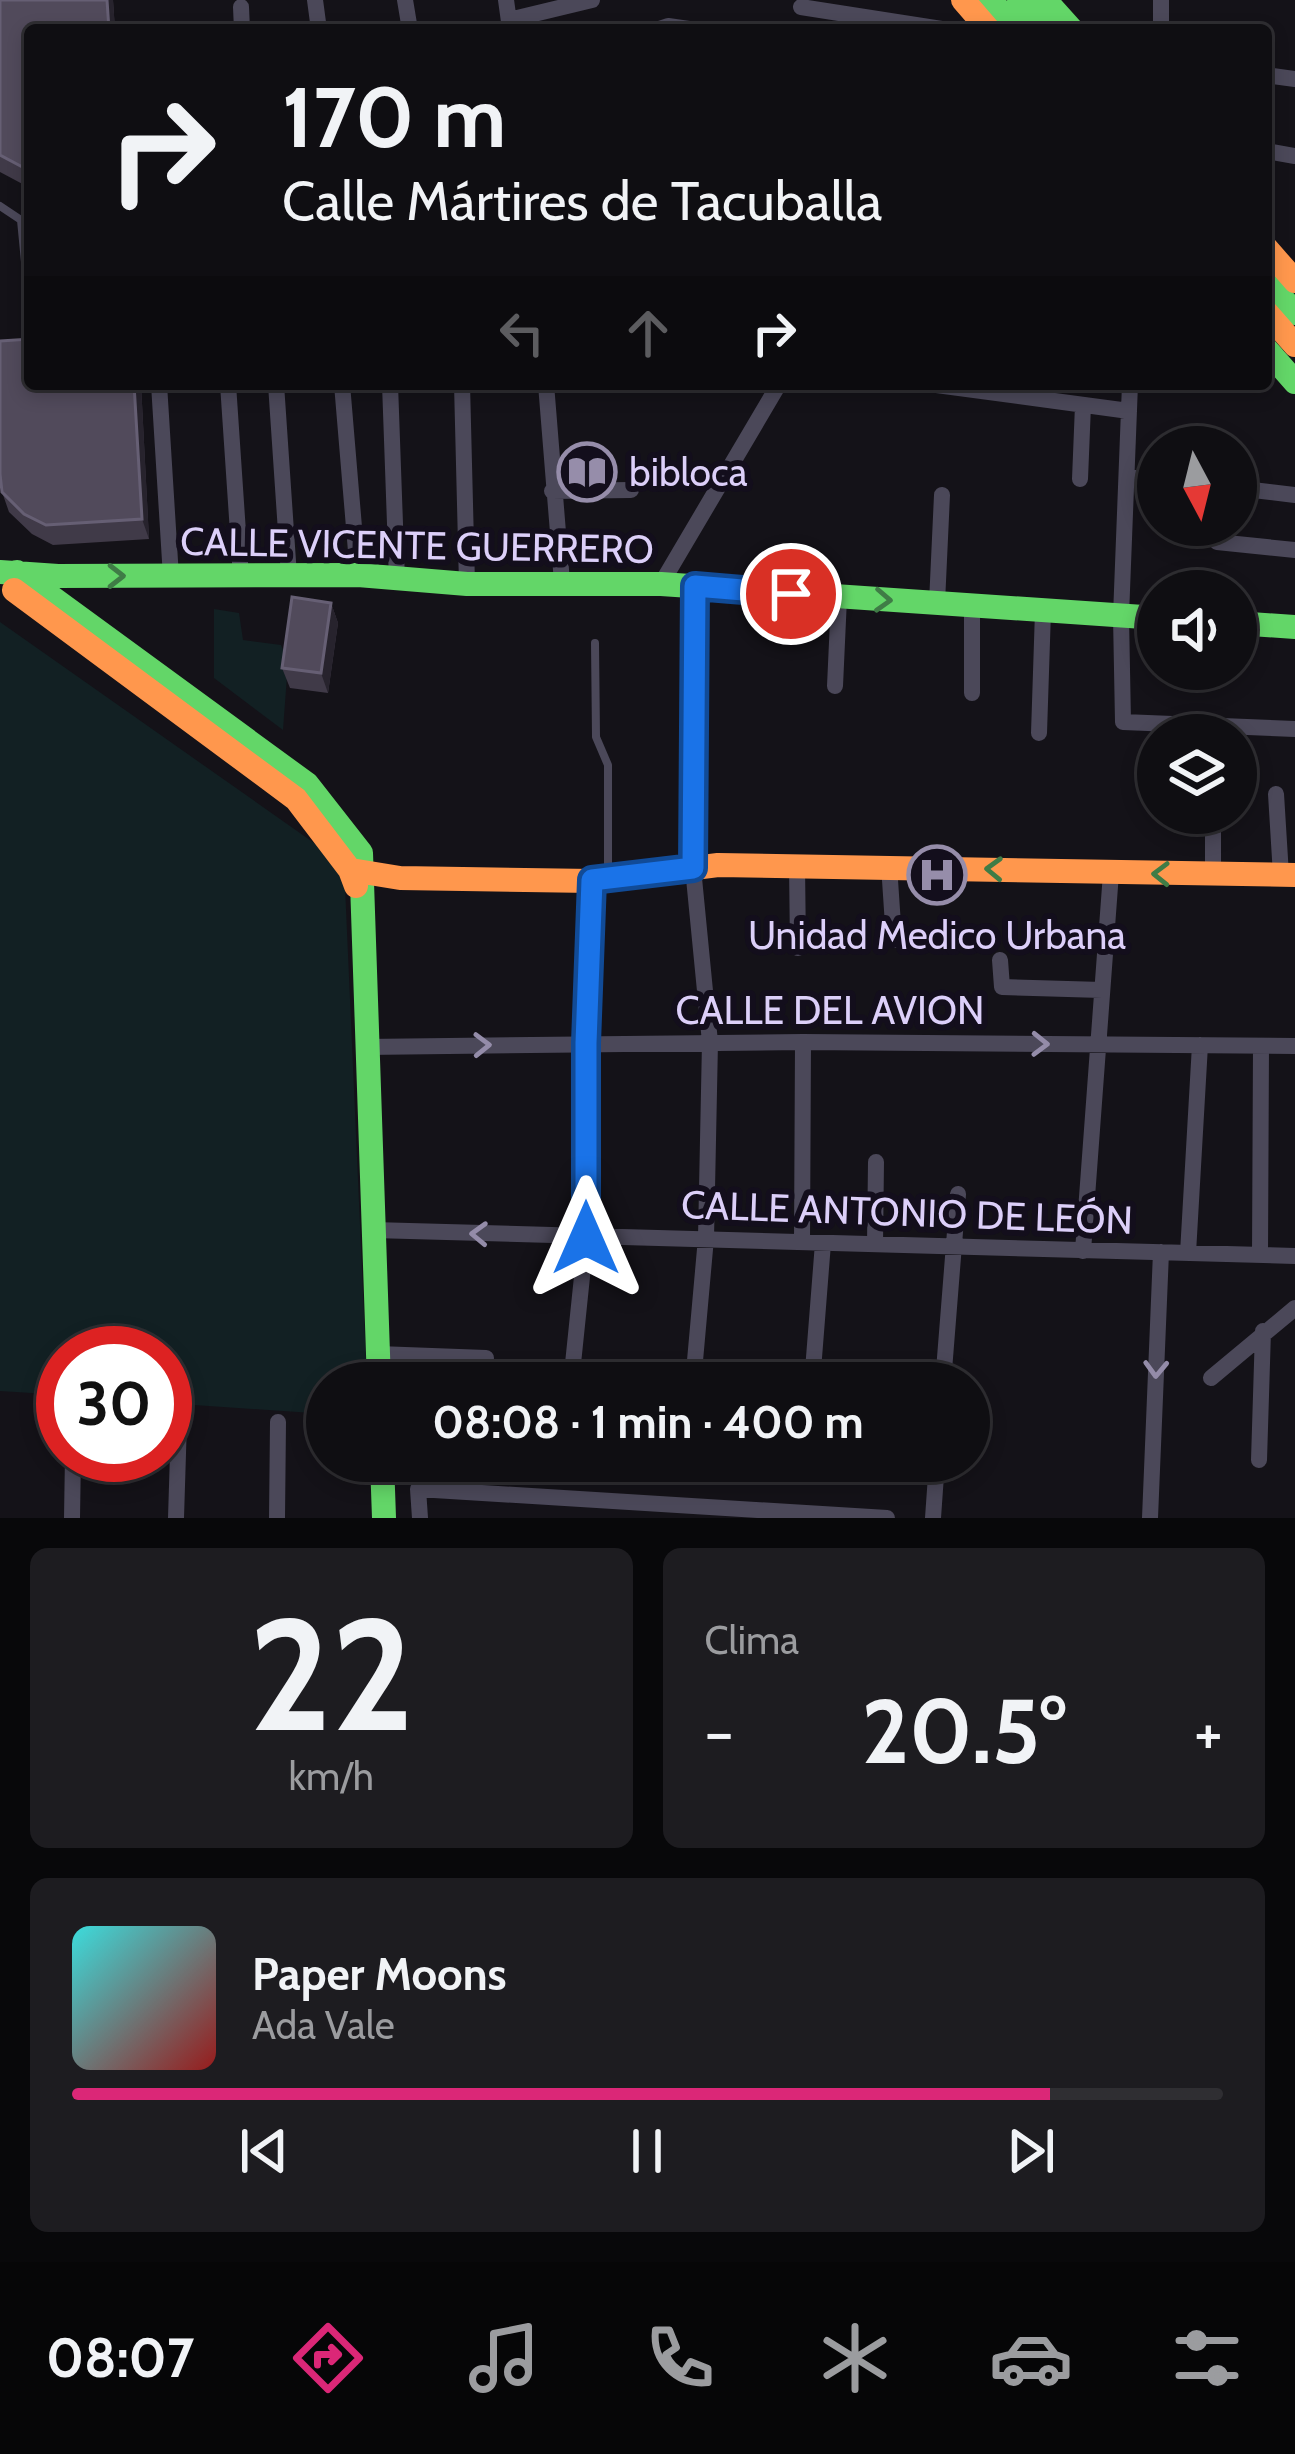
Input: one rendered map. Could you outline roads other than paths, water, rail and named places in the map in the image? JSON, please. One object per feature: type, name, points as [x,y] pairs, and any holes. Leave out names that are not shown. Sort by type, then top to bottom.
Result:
[{"type":"street","points":[[513,24],[592,0]]},
{"type":"street","points":[[963,0],[984,21]]},
{"type":"street","points":[[1019,0],[1041,24]]},
{"type":"street","points":[[1045,0],[1067,24]]},
{"type":"street","points":[[241,7],[242,24]]},
{"type":"street","points":[[801,7],[910,24]]},
{"type":"street","points":[[1276,262],[1295,281]]},
{"type":"street","points":[[1276,262],[1295,313]]},
{"type":"street","points":[[1272,319],[1295,345]]},
{"type":"street","points":[[1272,356],[1295,382]]},
{"type":"street","points":[[159,390],[171,577]]},
{"type":"street","points":[[228,390],[241,577]]},
{"type":"street","points":[[276,390],[289,576]]},
{"type":"street","points":[[343,390],[358,575]]},
{"type":"street","points":[[390,390],[397,580]]},
{"type":"street","points":[[462,390],[467,584]]},
{"type":"street","points":[[546,390],[562,582]]},
{"type":"street","points":[[661,584],[775,390]]},
{"type":"street","points":[[972,390],[1129,412]]},
{"type":"street","points":[[1130,390],[1121,616],[1124,722],[1295,729]]},
{"type":"street","points":[[1080,479],[1083,405]]},
{"type":"street","points":[[1129,477],[1137,478]]},
{"type":"street","points":[[552,491],[631,490]]},
{"type":"street","points":[[1257,490],[1295,495]]},
{"type":"street","points":[[937,603],[941,495]]},
{"type":"street","points":[[1256,546],[1295,550]]},
{"type":"street","points":[[3,570],[174,698],[308,784],[361,853],[357,870],[363,904],[378,1362]]},
{"type":"street","name":"CALLE VICENTE GUERRERO","points":[[3,570],[58,576],[358,575],[467,584],[661,584],[1137,617]]},
{"type":"street","points":[[695,586],[693,868],[710,1042],[706,1238],[695,1362]]},
{"type":"street","points":[[835,686],[838,598]]},
{"type":"street","points":[[971,693],[972,606]]},
{"type":"street","points":[[1039,733],[1043,611]]},
{"type":"street","points":[[1257,624],[1295,627]]},
{"type":"street","points":[[357,870],[400,878],[600,880],[693,868],[797,865],[1288,875],[1276,794]]},
{"type":"street","points":[[1214,834],[1214,874]]},
{"type":"street","points":[[797,865],[799,948]]},
{"type":"street","points":[[889,866],[894,940]]},
{"type":"street","points":[[1082,1251],[1111,873]]},
{"type":"street","points":[[574,1362],[586,1238],[586,1043],[600,880]]},
{"type":"street","points":[[1000,960],[1002,987],[1102,990]]},
{"type":"street","name":"CALLE DEL AVION","points":[[365,1047],[710,1042],[1295,1046]]},
{"type":"street","points":[[802,1242],[803,1042]]},
{"type":"street","points":[[1188,1252],[1200,1045]]},
{"type":"street","points":[[1260,1254],[1261,1046]]},
{"type":"street","points":[[874,1244],[876,1162]]},
{"type":"street","points":[[946,1362],[958,1194]]},
{"type":"street","name":"CALLE ANTONIO DE LEÓN","points":[[373,1230],[1295,1256]]},
{"type":"street","points":[[814,1362],[823,1243]]},
{"type":"street","points":[[1150,1518],[1161,1252]]},
{"type":"street","points":[[1211,1378],[1295,1308]]},
{"type":"street","points":[[1259,1460],[1263,1331]]},
{"type":"street","points":[[378,1354],[486,1358]]},
{"type":"street","points":[[278,1422],[278,1518]]},
{"type":"street","points":[[72,1518],[73,1482]]},
{"type":"street","points":[[176,1518],[177,1482]]},
{"type":"street","points":[[383,1482],[385,1518]]},
{"type":"street","points":[[933,1518],[936,1482]]},
{"type":"street","points":[[420,1518],[418,1489],[694,1511],[887,1518]]},
{"type":"lane","points":[[0,206],[21,220],[24,251]]},
{"type":"lane","points":[[595,643],[596,737],[608,765],[600,880]]},
{"type":"place","name":"bibloca","points":[[587,472]]},
{"type":"place","name":"Unidad Medico Urbana","points":[[937,875]]}]
